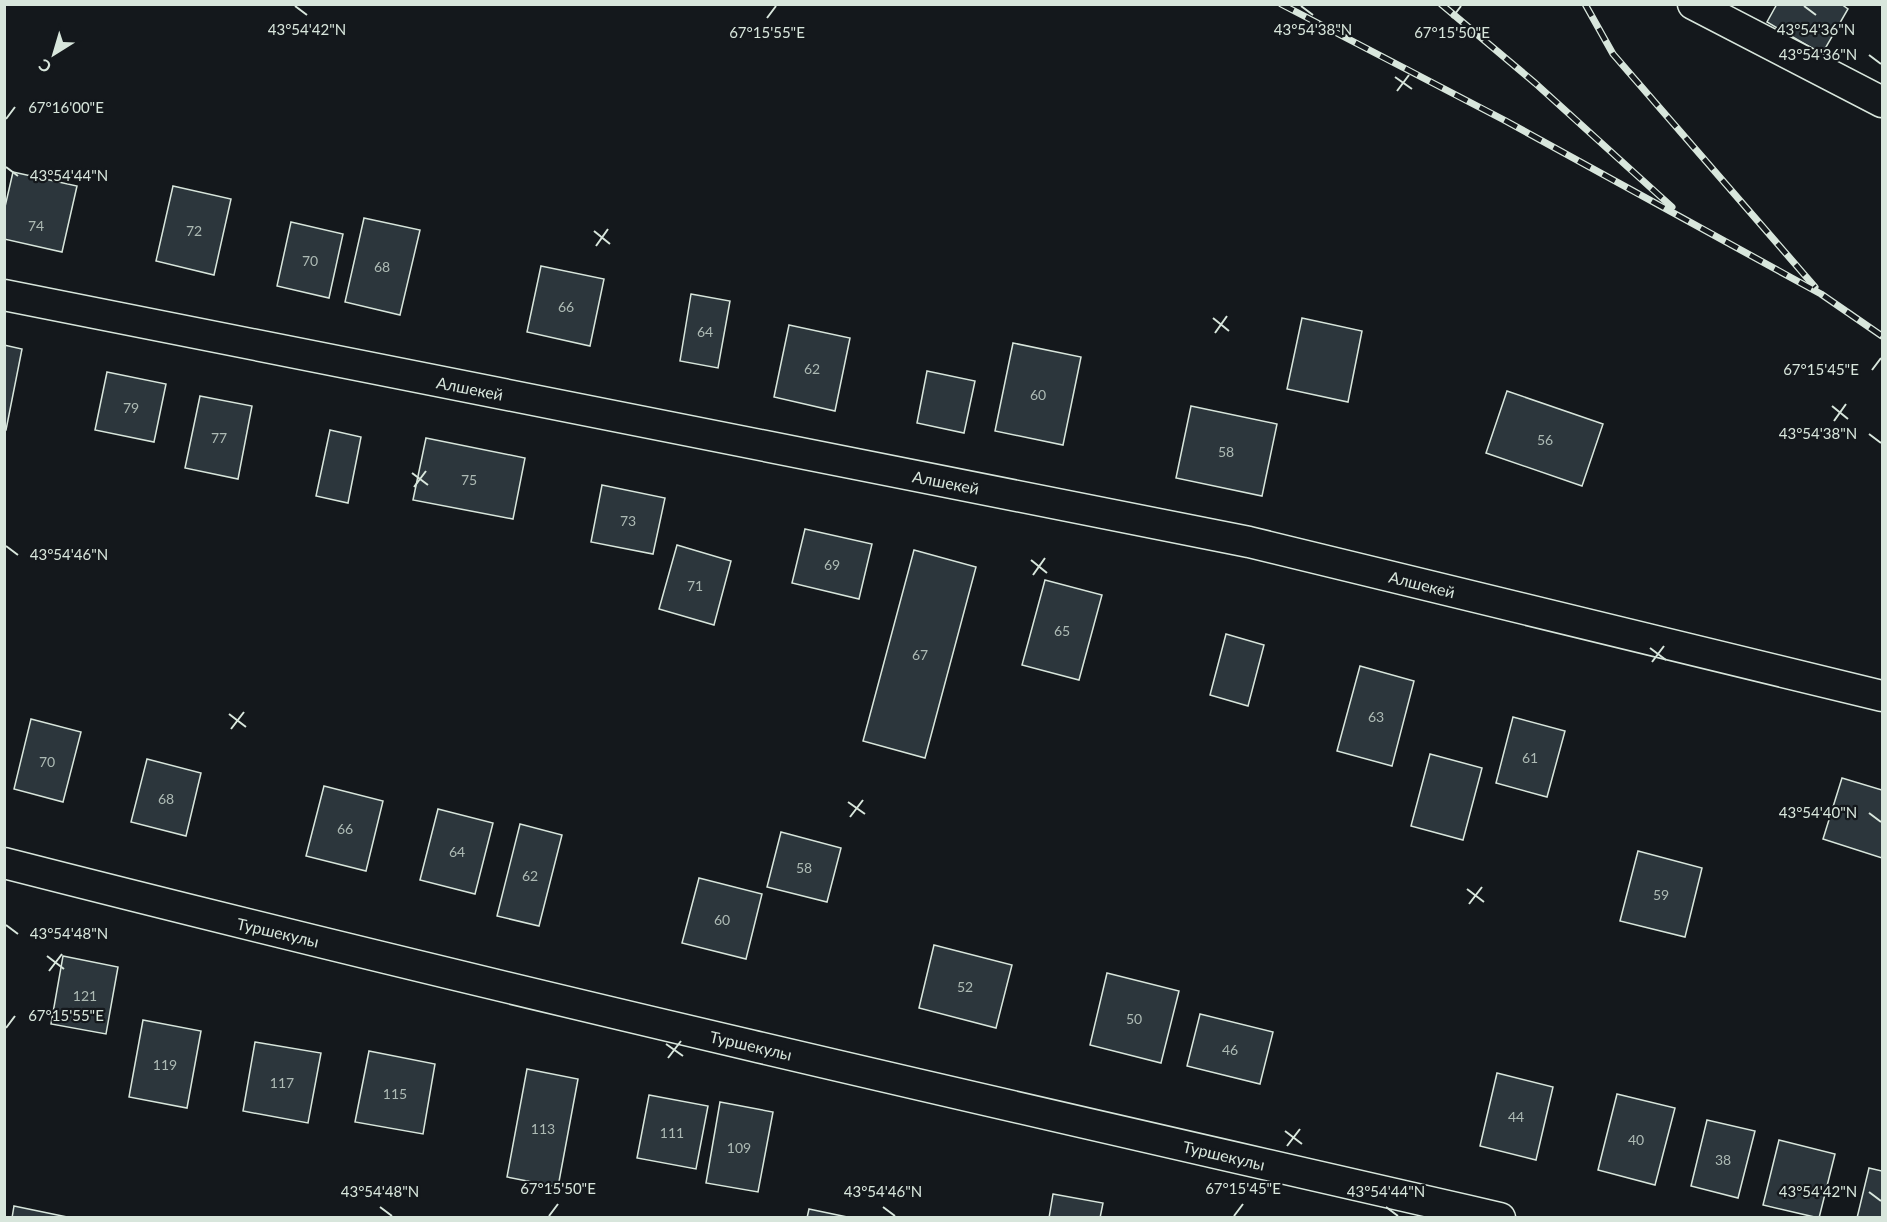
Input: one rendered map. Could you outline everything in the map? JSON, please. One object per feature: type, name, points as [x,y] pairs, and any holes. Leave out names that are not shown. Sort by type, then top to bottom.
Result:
[{"type":"street","points":[[1693,4],[1882,102]]},
{"type":"street","name":"Алшекей","points":[[4,295],[1249,542],[1882,696]]},
{"type":"street","name":"Туршекулы","points":[[4,863],[229,920],[914,1084],[1500,1218]]},
{"type":"building","points":[[1777,4],[1841,4],[1848,9],[1822,54],[1767,22]]},
{"type":"building","points":[[13,172],[77,186],[62,252],[4,239],[4,211]]},
{"type":"building","points":[[173,186],[231,199],[214,275],[156,261]]},
{"type":"building","points":[[364,218],[420,230],[400,315],[345,302]]},
{"type":"building","points":[[291,222],[343,234],[329,298],[277,286]]},
{"type":"building","points":[[541,266],[604,279],[590,346],[527,332]]},
{"type":"building","points":[[691,294],[730,301],[718,368],[680,361]]},
{"type":"building","points":[[1302,318],[1362,331],[1348,402],[1287,389]]},
{"type":"building","points":[[789,325],[850,338],[835,411],[774,397]]},
{"type":"building","points":[[1013,343],[1081,357],[1063,445],[995,431]]},
{"type":"building","points":[[4,345],[22,349],[6,430],[4,430]]},
{"type":"building","points":[[927,371],[975,381],[964,433],[917,423]]},
{"type":"building","points":[[107,372],[166,384],[154,442],[95,430]]},
{"type":"building","points":[[1507,391],[1603,424],[1582,486],[1486,453]]},
{"type":"building","points":[[200,396],[252,406],[238,479],[185,468]]},
{"type":"building","points":[[1191,406],[1277,424],[1262,496],[1176,478]]},
{"type":"building","points":[[330,430],[361,437],[348,503],[316,496]]},
{"type":"building","points":[[426,438],[525,458],[513,519],[413,500]]},
{"type":"building","points":[[602,485],[665,498],[653,554],[591,542]]},
{"type":"building","points":[[805,529],[872,544],[859,599],[792,583]]},
{"type":"building","points":[[677,545],[731,561],[714,625],[659,609]]},
{"type":"building","points":[[914,550],[976,567],[925,758],[863,741]]},
{"type":"building","points":[[1045,580],[1102,595],[1079,680],[1022,665]]},
{"type":"building","points":[[1226,634],[1264,645],[1248,706],[1210,695]]},
{"type":"building","points":[[1360,666],[1414,681],[1392,766],[1337,751]]},
{"type":"building","points":[[1513,717],[1565,731],[1547,797],[1496,783]]},
{"type":"building","points":[[31,719],[81,732],[63,802],[14,789]]},
{"type":"building","points":[[1430,754],[1482,768],[1463,840],[1411,826]]},
{"type":"building","points":[[147,759],[201,773],[186,836],[131,822]]},
{"type":"building","points":[[1842,778],[1882,790],[1882,858],[1823,839]]},
{"type":"building","points":[[324,786],[383,801],[366,871],[306,856]]},
{"type":"building","points":[[438,809],[493,823],[475,894],[420,880]]},
{"type":"building","points":[[520,824],[562,835],[539,926],[497,916]]},
{"type":"building","points":[[781,832],[841,848],[827,902],[767,887]]},
{"type":"building","points":[[1638,851],[1702,868],[1685,937],[1620,921]]},
{"type":"building","points":[[699,878],[762,894],[746,959],[682,943]]},
{"type":"building","points":[[934,945],[1012,965],[996,1028],[919,1008]]},
{"type":"building","points":[[63,956],[118,967],[106,1034],[51,1024]]},
{"type":"building","points":[[1107,973],[1179,991],[1161,1063],[1090,1045]]},
{"type":"building","points":[[1200,1014],[1273,1032],[1260,1084],[1187,1066]]},
{"type":"building","points":[[143,1020],[201,1031],[187,1108],[129,1097]]},
{"type":"building","points":[[255,1042],[321,1053],[308,1123],[243,1111]]},
{"type":"building","points":[[369,1051],[435,1064],[423,1134],[355,1122]]},
{"type":"building","points":[[527,1069],[578,1079],[558,1187],[507,1177]]},
{"type":"building","points":[[1497,1073],[1553,1087],[1536,1160],[1480,1146]]},
{"type":"building","points":[[1617,1094],[1675,1108],[1655,1185],[1598,1170]]},
{"type":"building","points":[[649,1095],[708,1106],[696,1169],[637,1158]]},
{"type":"building","points":[[720,1102],[773,1112],[758,1192],[706,1183]]},
{"type":"building","points":[[1707,1120],[1755,1131],[1738,1198],[1691,1186]]},
{"type":"building","points":[[1779,1140],[1835,1154],[1819,1218],[1763,1205]]},
{"type":"building","points":[[1869,1168],[1882,1171],[1882,1218],[1857,1218]]},
{"type":"building","points":[[1053,1194],[1103,1203],[1100,1218],[1049,1218]]},
{"type":"building","points":[[14,1206],[72,1218],[12,1218]]},
{"type":"building","points":[[809,1209],[852,1218],[807,1218]]},
{"type":"railway","points":[[1281,4],[1504,120],[1821,294],[1882,336]]},
{"type":"railway","points":[[1441,4],[1535,83],[1672,207]]},
{"type":"railway","points":[[1585,4],[1613,54],[1815,287]]}]
